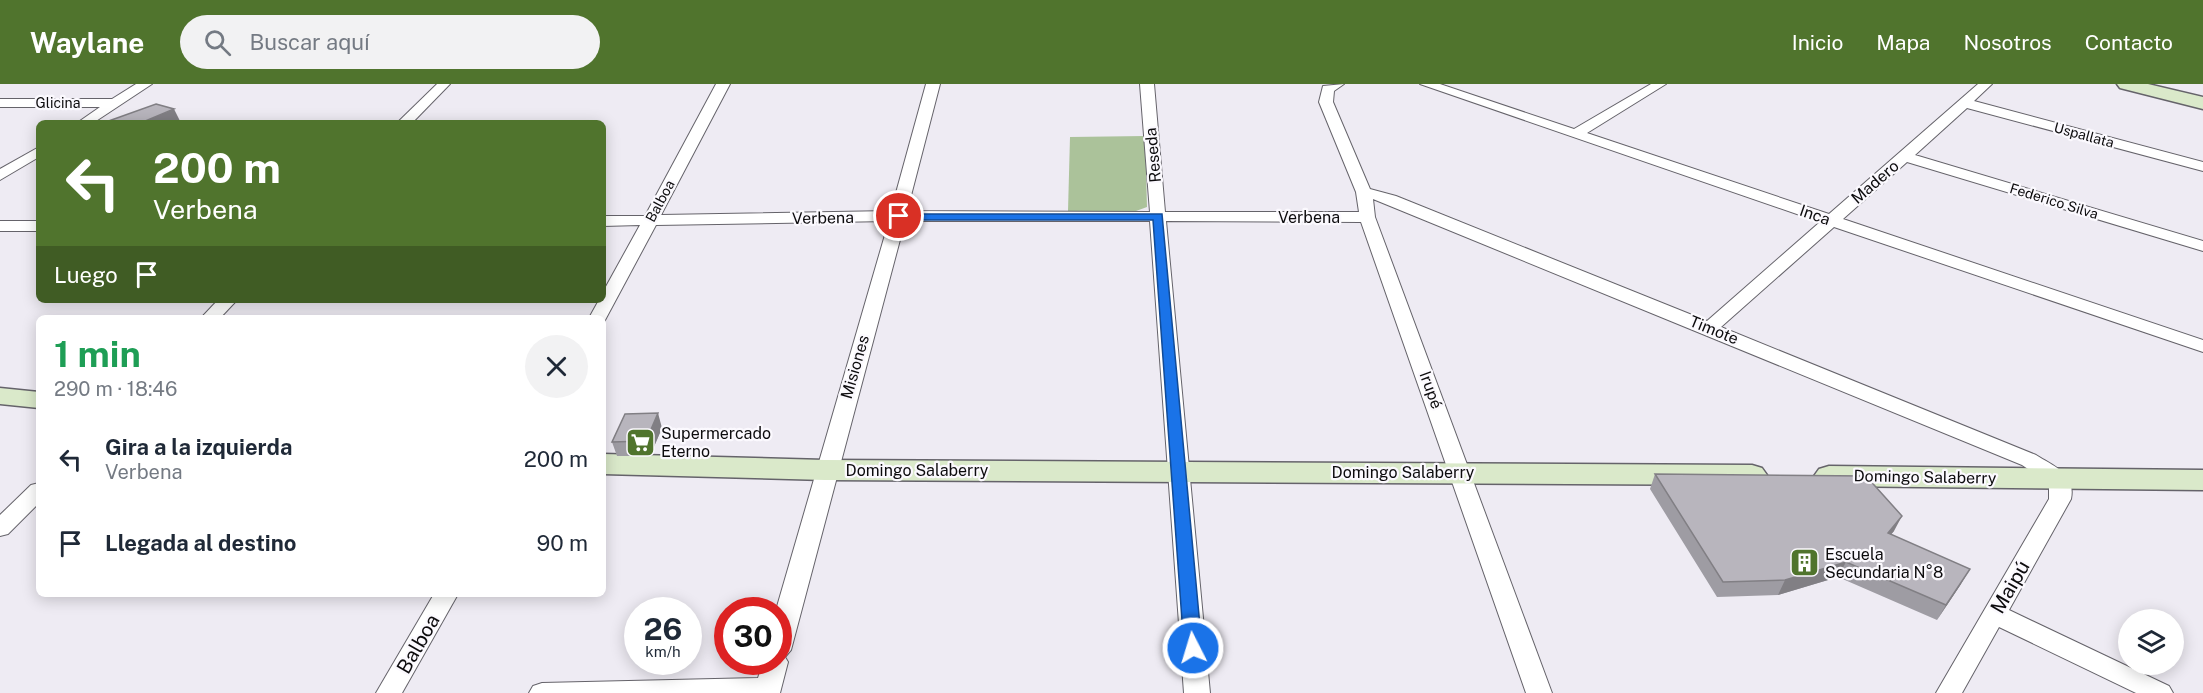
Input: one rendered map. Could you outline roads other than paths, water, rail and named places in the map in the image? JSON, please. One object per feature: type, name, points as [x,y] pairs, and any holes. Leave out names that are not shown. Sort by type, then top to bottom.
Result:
[{"type":"street","points":[[89,120],[145,84]]},
{"type":"street","points":[[408,120],[444,84]]},
{"type":"street","name":"Balboa","points":[[606,303],[723,84]]},
{"type":"street","name":"Misiones","points":[[792,597],[825,470],[899,216],[933,84]]},
{"type":"street","name":"Reseda","points":[[1147,84],[1197,693]]},
{"type":"street","name":"Inca","points":[[1427,84],[2203,346]]},
{"type":"street","points":[[1576,134],[1659,84]]},
{"type":"street","name":"Madero","points":[[1709,329],[1986,84]]},
{"type":"street","points":[[2126,84],[2203,103]]},
{"type":"street","name":"Irupé","points":[[1333,86],[1326,102],[1364,192],[1367,217],[1539,693]]},
{"type":"street","name":"Glicina","points":[[0,103],[115,103]]},
{"type":"street","name":"Uspallata","points":[[1966,103],[2203,167]]},
{"type":"street","points":[[0,176],[36,153]]},
{"type":"street","name":"Federico Silva","points":[[1904,156],[2203,246]]},
{"type":"street","points":[[0,160],[25,160]]},
{"type":"street","name":"Timote","points":[[1364,192],[1392,199],[2029,460],[2059,479]]},
{"type":"street","name":"Verbena","points":[[606,221],[899,216],[1367,217]]},
{"type":"street","points":[[0,226],[36,226]]},
{"type":"street","points":[[213,315],[225,303]]},
{"type":"street","points":[[0,396],[36,400]]},
{"type":"street","name":"Domingo Salaberry","points":[[606,464],[825,470],[1460,472],[2203,480]]},
{"type":"street","name":"Maipú","points":[[1949,693],[2061,499],[2062,490],[2059,479]]},
{"type":"street","points":[[0,528],[36,493]]},
{"type":"street","name":"Balboa","points":[[389,693],[444,597]]},
{"type":"street","points":[[1994,614],[2160,693]]},
{"type":"street","points":[[542,693],[768,690],[772,675]]},
{"type":"place","name":"Supermercado Eterno","points":[[640,442]]},
{"type":"place","name":"Escuela Secundaria N°8","points":[[1804,563]]}]
